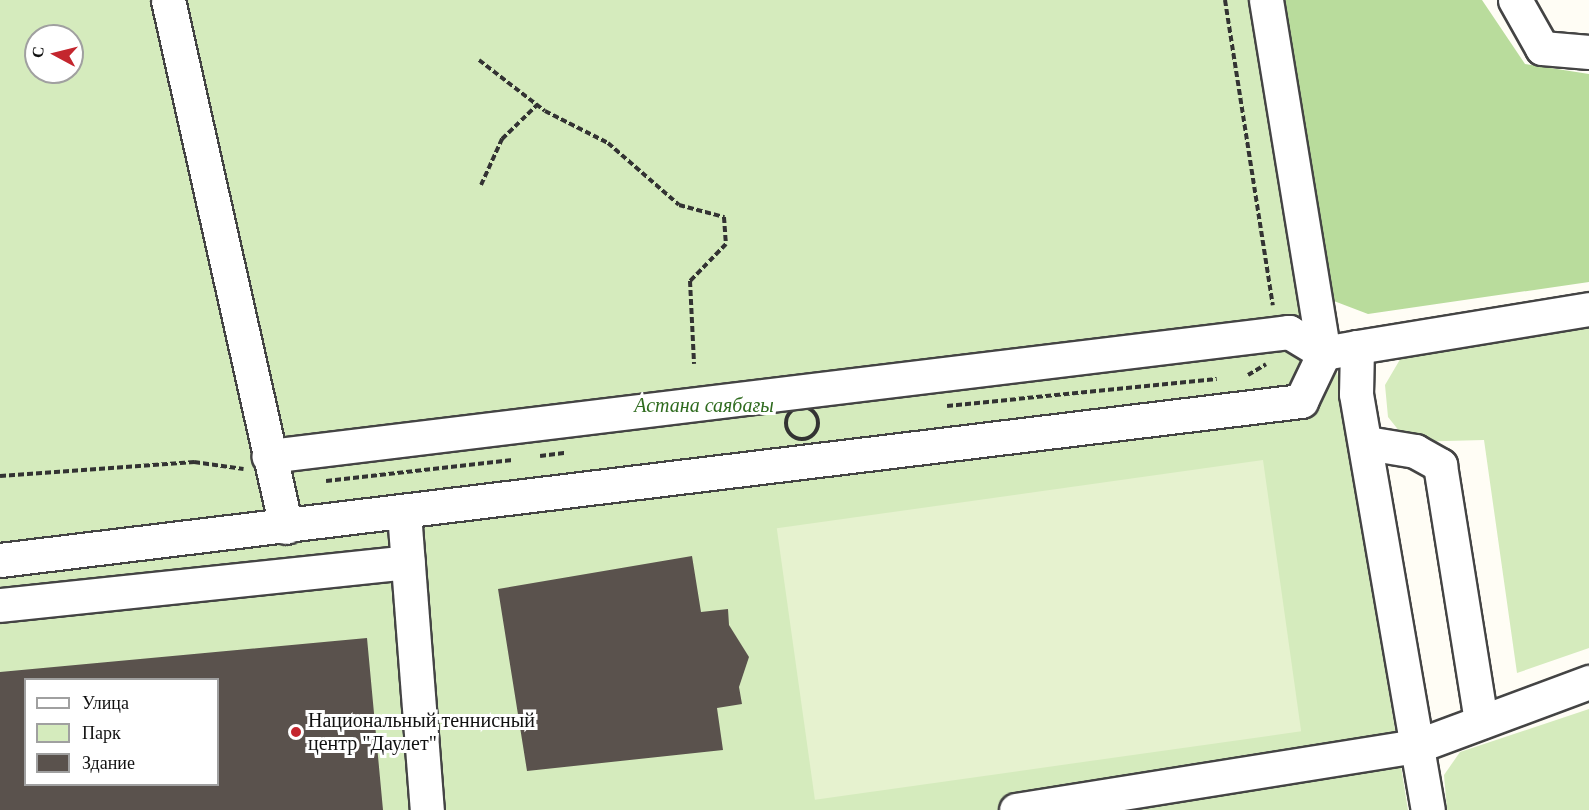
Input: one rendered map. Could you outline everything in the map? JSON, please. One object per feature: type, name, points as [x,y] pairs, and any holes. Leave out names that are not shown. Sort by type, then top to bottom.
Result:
[{"type":"street","points":[[168,0],[286,526]]},
{"type":"street","points":[[0,560],[404,513],[1301,401],[1324,353],[1266,0]]},
{"type":"street","points":[[1515,0],[1542,48],[1589,52]]},
{"type":"street","points":[[269,456],[1275,333],[1288,332],[1324,353],[1589,309]]},
{"type":"street","points":[[1357,347],[1356,394],[1367,443],[1428,810]]},
{"type":"street","points":[[1367,443],[1415,451],[1440,465],[1481,722]]},
{"type":"street","points":[[404,513],[427,810]]},
{"type":"street","points":[[0,605],[408,562]]},
{"type":"street","points":[[1016,810],[1417,746],[1589,682]]},
{"type":"path","points":[[1225,0],[1274,287],[1274,352],[1263,370],[1237,376]]},
{"type":"path","points":[[478,60],[537,105],[608,143],[679,205],[724,217],[726,244],[690,281],[694,363]]},
{"type":"path","points":[[481,185],[502,140],[537,105]]},
{"type":"path","points":[[936,407],[1225,378]]},
{"type":"path","points":[[818,420],[828,419]]},
{"type":"green space","name":"Астана саябағы","points":[[0,0],[1277,0],[1408,810],[0,810]]},
{"type":"green space","points":[[1277,0],[1482,0],[1525,64],[1589,74],[1589,282],[1368,314],[1326,298]]},
{"type":"green space","points":[[1589,321],[1589,648],[1517,673],[1484,440],[1408,442],[1388,417],[1385,385],[1402,356]]},
{"type":"green space","points":[[1263,460],[1301,731],[815,800],[777,528]]},
{"type":"green space","points":[[1589,709],[1589,810],[1447,810],[1444,775],[1460,752]]},
{"type":"building","points":[[692,556],[701,612],[728,609],[729,625],[749,657],[739,687],[742,704],[717,708],[723,750],[527,771],[498,589]]},
{"type":"building","name":"Национальный теннисный центр \"Даулет\"","points":[[367,638],[383,810],[0,810],[0,672]]},
{"type":"place","name":"Национальный теннисный центр \"Даулет\"","points":[[296,732]]}]
